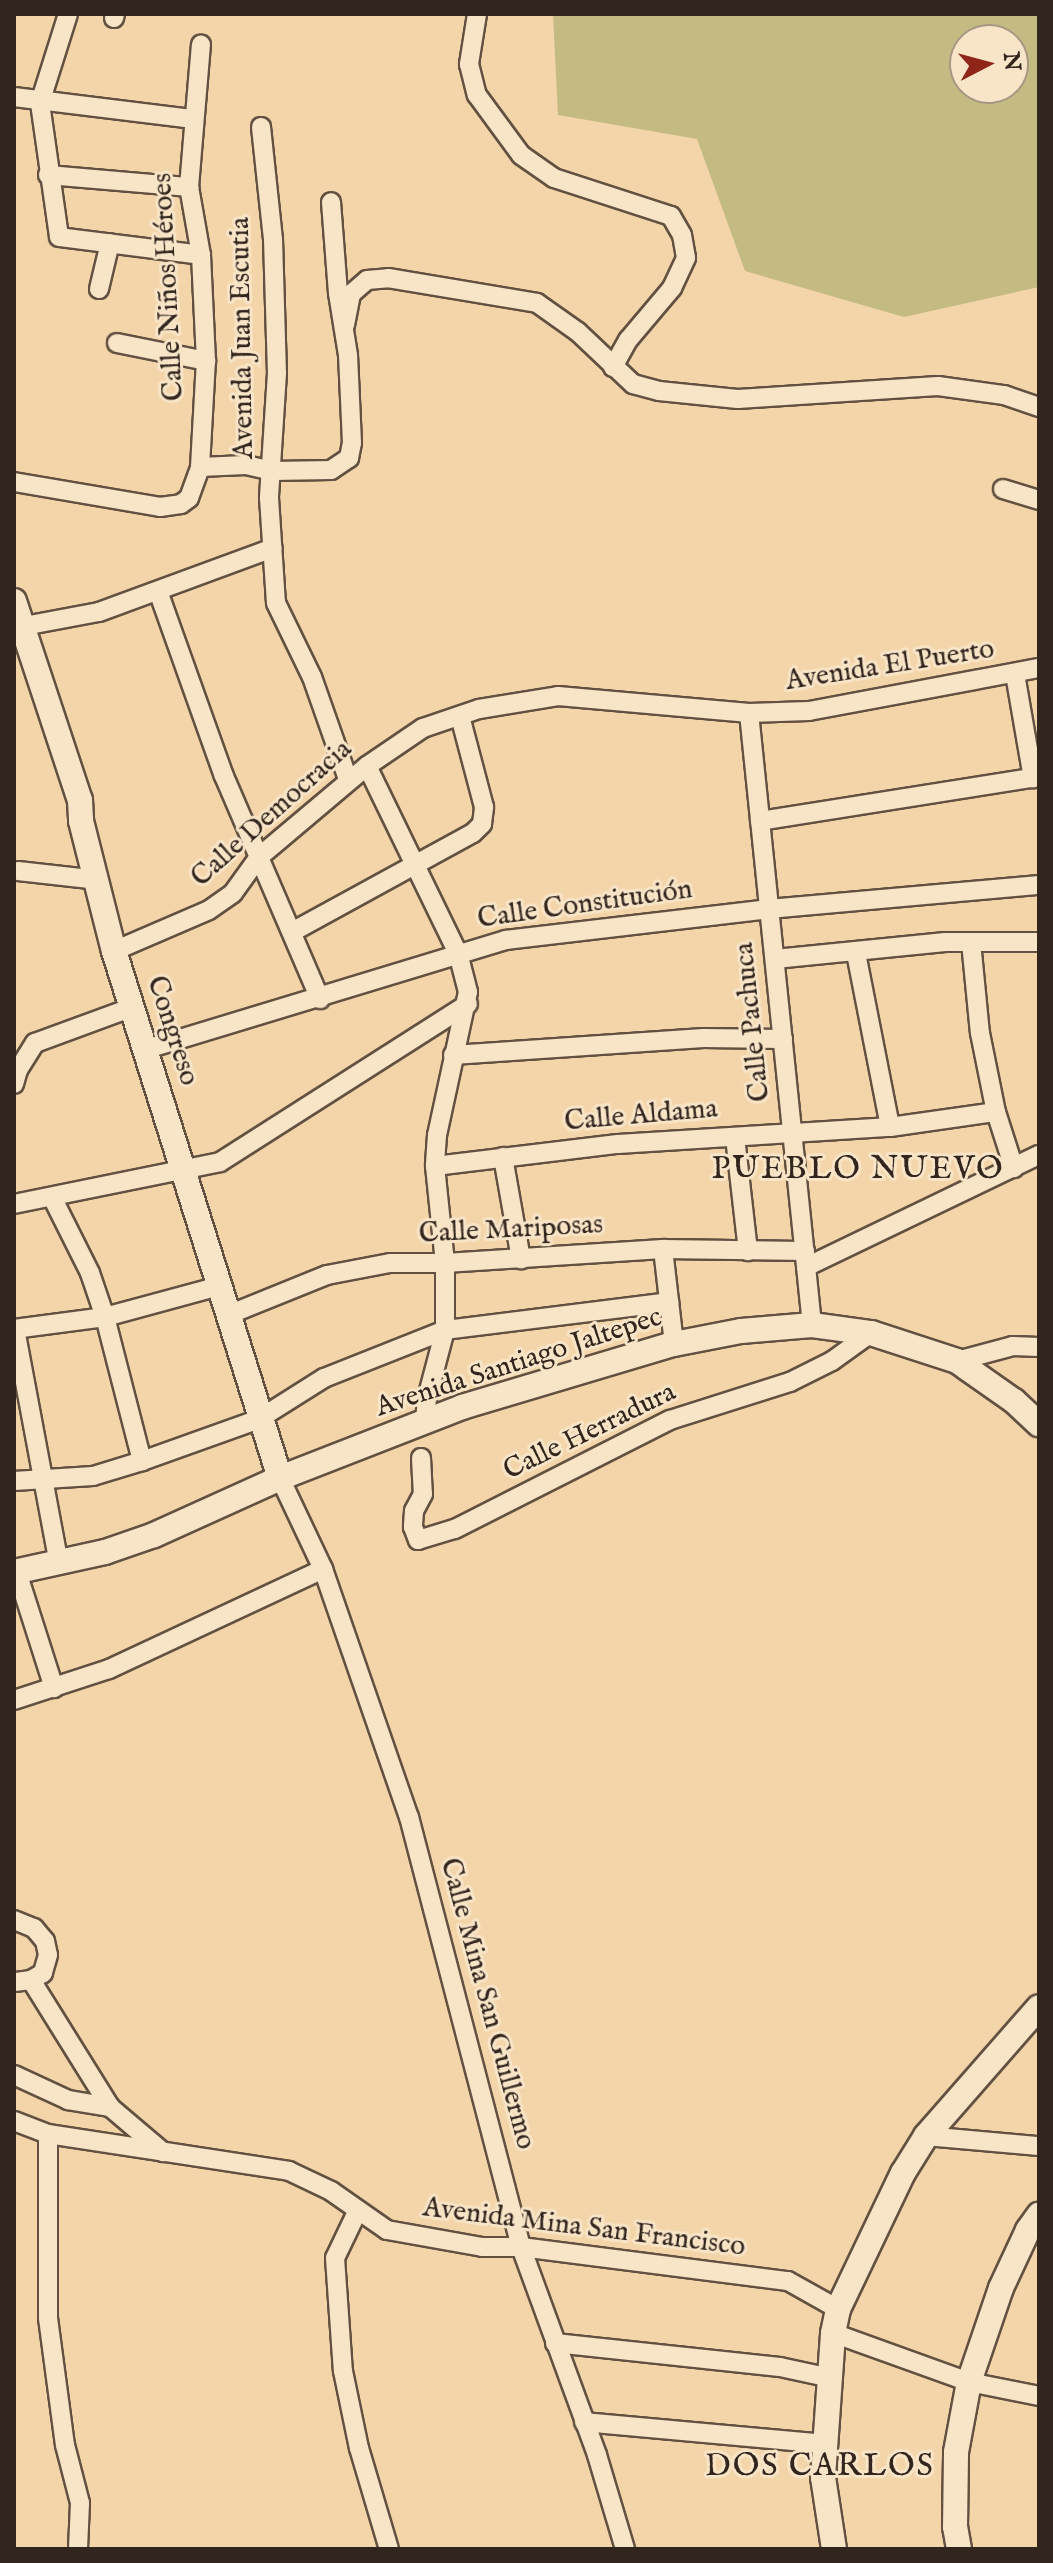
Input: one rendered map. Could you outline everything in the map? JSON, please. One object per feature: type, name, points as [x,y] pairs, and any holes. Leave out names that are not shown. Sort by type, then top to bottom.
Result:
[{"type":"street","points":[[68,14],[40,103],[59,237],[201,255]]},
{"type":"street","points":[[477,14],[469,64],[477,95],[521,155],[554,178],[671,216],[682,235],[686,258],[672,288],[628,340],[613,367]]},
{"type":"street","name":"Calle Niños Héroes","points":[[14,482],[160,507],[181,504],[189,498],[200,467],[206,361],[201,255],[189,187],[201,45]]},
{"type":"street","points":[[14,97],[40,103],[194,119]]},
{"type":"street","name":"Avenida Juan Escutia","points":[[261,127],[273,239],[277,373],[269,498],[276,603],[312,677],[348,779]]},
{"type":"street","points":[[48,175],[189,187]]},
{"type":"street","points":[[200,467],[246,465],[272,471],[331,470],[349,458],[352,443],[345,325],[338,293],[331,202]]},
{"type":"street","points":[[99,289],[110,243]]},
{"type":"street","points":[[345,325],[351,294],[367,280],[388,278],[537,303],[578,332],[633,384],[738,399],[938,386],[1004,395],[1039,407]]},
{"type":"street","points":[[117,343],[206,361]]},
{"type":"street","points":[[1003,489],[1039,500]]},
{"type":"street","points":[[24,626],[99,612],[273,548]]},
{"type":"street","points":[[158,591],[224,776],[320,999]]},
{"type":"street","name":"Congreso","points":[[14,601],[80,800],[81,821],[114,951],[280,1478]]},
{"type":"street","name":"Avenida El Puerto","points":[[749,713],[809,711],[1039,668]]},
{"type":"street","points":[[760,821],[1036,778],[1015,674]]},
{"type":"street","name":"Calle Democracia","points":[[114,951],[209,910],[233,893],[259,857],[348,779],[423,728],[460,716],[558,696],[749,713]]},
{"type":"street","name":"Calle Pachuca","points":[[749,713],[812,1325]]},
{"type":"street","points":[[292,932],[473,833],[482,824],[484,807],[460,716]]},
{"type":"street","points":[[367,766],[458,953],[468,1004],[453,1055],[435,1166],[445,1263],[445,1330],[427,1398],[425,1419]]},
{"type":"street","points":[[18,871],[98,880]]},
{"type":"street","name":"Calle Constitución","points":[[147,1049],[320,999],[458,953],[548,933],[1039,885]]},
{"type":"street","points":[[775,959],[971,942],[1039,942]]},
{"type":"street","points":[[971,942],[980,1033],[996,1112],[1014,1168]]},
{"type":"street","points":[[856,953],[890,1127]]},
{"type":"street","points":[[14,1204],[183,1172],[220,1162],[468,1004]]},
{"type":"street","points":[[15,1068],[35,1043],[133,1007]]},
{"type":"street","points":[[453,1055],[703,1038],[783,1039]]},
{"type":"street","name":"Calle Aldama","points":[[435,1166],[618,1144],[890,1127],[996,1112]]},
{"type":"street","points":[[735,1137],[748,1251]]},
{"type":"street","points":[[805,1259],[1039,1155]]},
{"type":"street","points":[[503,1157],[521,1259]]},
{"type":"street","points":[[52,1197],[90,1273],[105,1317],[142,1461]]},
{"type":"street","points":[[663,1249],[674,1344]]},
{"type":"street","name":"Calle Mariposas","points":[[228,1315],[327,1275],[390,1263],[445,1263],[663,1249],[748,1251],[805,1259]]},
{"type":"street","points":[[59,1564],[14,1329],[105,1317],[219,1286]]},
{"type":"street","points":[[14,1481],[93,1476],[142,1461],[259,1419],[324,1378],[445,1330],[669,1302]]},
{"type":"street","name":"Avenida Santiago Jaltepec","points":[[15,1572],[59,1564],[154,1535],[280,1478],[425,1419],[674,1344],[741,1331],[812,1325],[871,1333],[957,1361],[1014,1401],[1039,1424]]},
{"type":"street","name":"Calle Herradura","points":[[421,1458],[423,1494],[413,1519],[418,1540],[455,1529],[670,1420],[790,1382],[832,1361],[871,1333]]},
{"type":"street","points":[[957,1361],[1013,1346],[1039,1347]]},
{"type":"street","name":"Calle Mina San Guillermo","points":[[280,1478],[323,1569],[409,1817],[521,2247],[584,2422],[625,2549]]},
{"type":"street","points":[[14,1700],[109,1669],[323,1569]]},
{"type":"street","points":[[15,1572],[54,1688]]},
{"type":"street","points":[[14,1920],[34,1928],[45,1941],[48,1955],[43,1973],[23,1981],[110,2107],[163,2152]]},
{"type":"street","points":[[834,2549],[823,2477],[833,2333],[838,2309],[903,2173],[926,2136],[1039,2007]]},
{"type":"street","points":[[14,2075],[68,2100],[110,2107]]},
{"type":"street","name":"Avenida Mina San Francisco","points":[[14,2121],[48,2134],[289,2171],[331,2191],[387,2230],[482,2247],[521,2247],[788,2281],[838,2309]]},
{"type":"street","points":[[48,2134],[48,2318],[65,2445],[80,2503],[78,2549]]},
{"type":"street","points":[[926,2136],[1039,2146]]},
{"type":"street","points":[[358,2210],[335,2258],[343,2371],[359,2448],[389,2549]]},
{"type":"street","points":[[959,2549],[955,2527],[956,2452],[969,2382],[1001,2288],[1028,2230],[1039,2215]]},
{"type":"street","points":[[833,2333],[969,2382],[1039,2396]]},
{"type":"street","points":[[555,2343],[780,2367],[831,2378]]},
{"type":"street","points":[[584,2422],[825,2444]]},
{"type":"shaded area","points":[[553,14],[1039,14],[1039,287],[904,317],[745,271],[697,139],[558,115]]},
{"type":"district","name":"PUEBLO NUEVO","points":[[858,1170]]},
{"type":"district","name":"DOS CARLOS","points":[[820,2467]]}]
